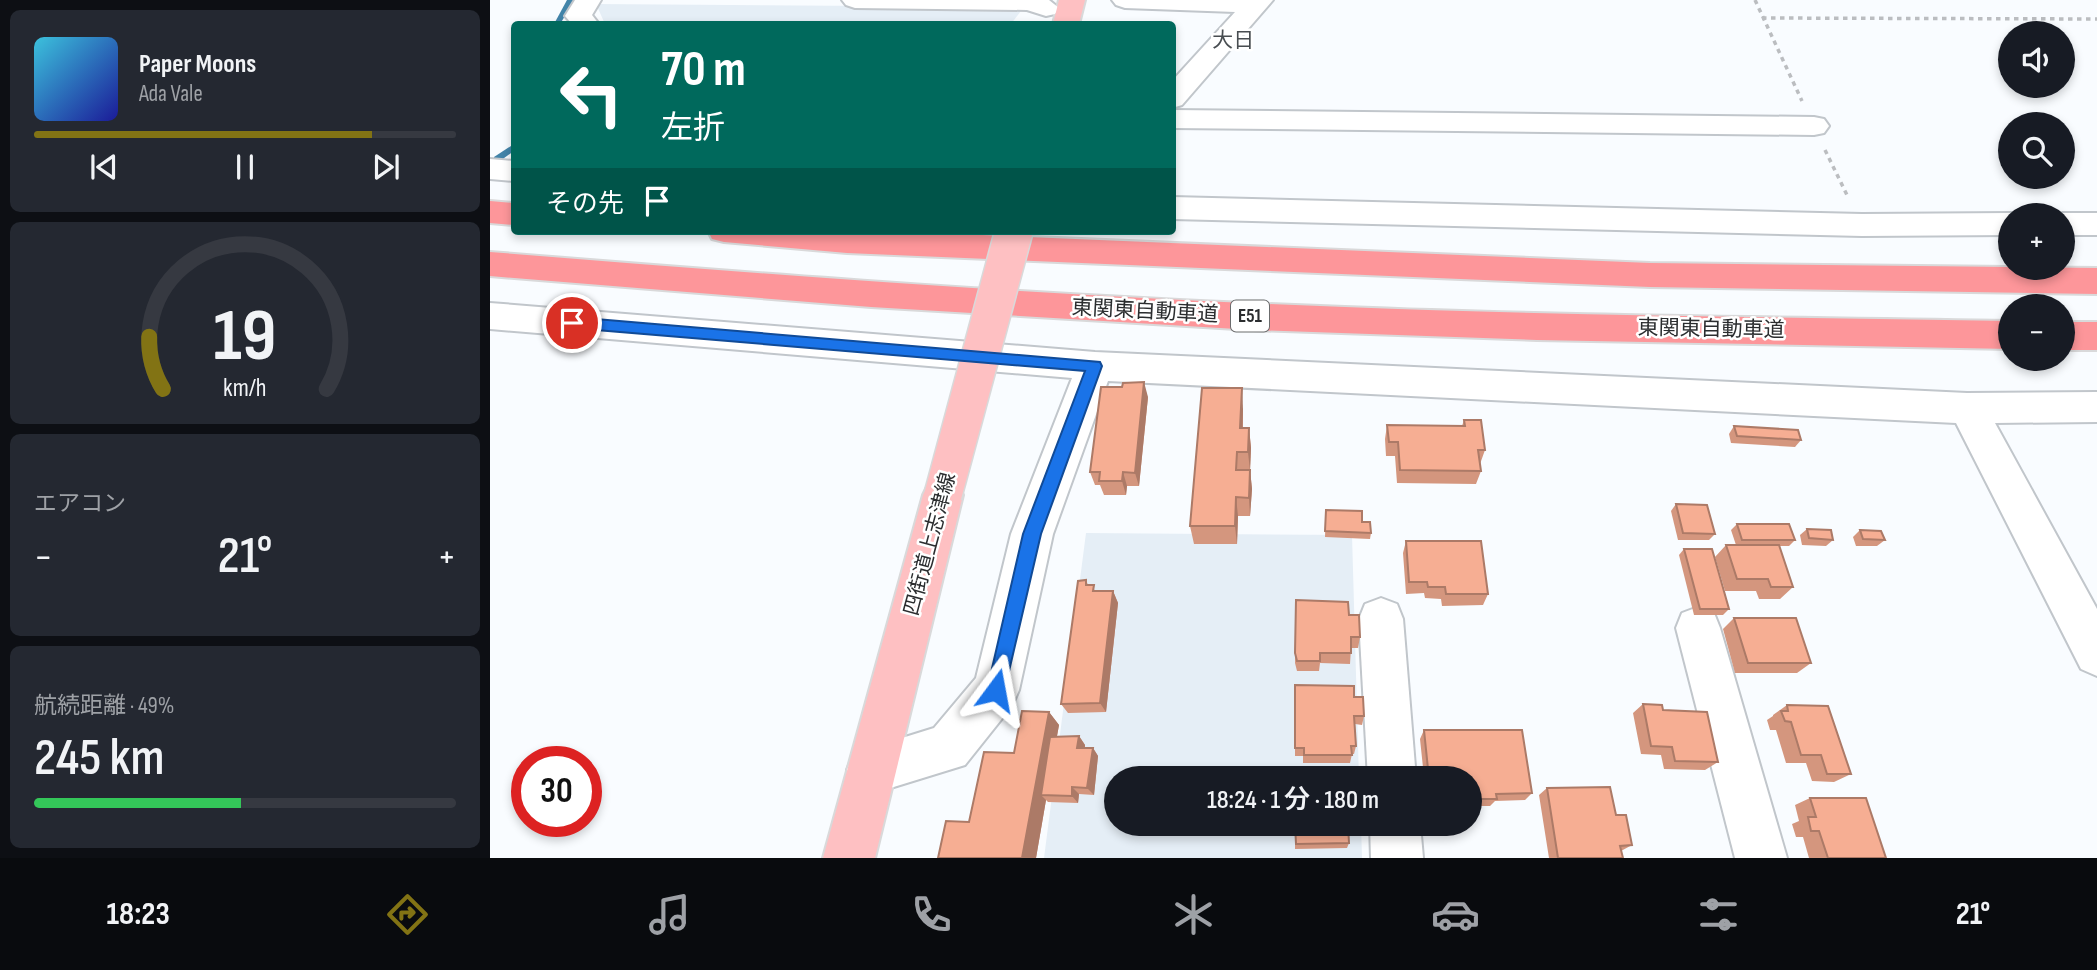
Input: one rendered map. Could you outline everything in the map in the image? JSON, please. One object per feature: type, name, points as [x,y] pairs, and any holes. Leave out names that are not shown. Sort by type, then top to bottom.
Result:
[{"type":"highway","points":[[490,212],[511,214]]},
{"type":"highway","points":[[773,235],[847,241],[1609,273],[2097,281]]},
{"type":"highway","name":"東関東自動車道","points":[[490,264],[827,292],[1257,317],[1663,329],[1998,335]]},
{"type":"highway","points":[[2075,336],[2097,337]]},
{"type":"main road","name":"四街道上志津線","points":[[849,858],[1013,235]]},
{"type":"street","points":[[583,21],[578,16],[588,0]]},
{"type":"street","points":[[855,0],[1031,2],[1063,10]]},
{"type":"street","points":[[1125,0],[1257,2]]},
{"type":"street","points":[[1176,94],[1257,2]]},
{"type":"street","points":[[1033,21],[1063,10]]},
{"type":"street","points":[[1176,119],[1814,126]]},
{"type":"street","points":[[490,169],[511,171]]},
{"type":"street","points":[[1176,208],[1862,225],[1998,224]]},
{"type":"street","points":[[2075,224],[2097,224]]},
{"type":"street","points":[[490,316],[1095,366],[1967,408],[2097,407]]},
{"type":"street","points":[[871,770],[948,748],[996,690],[1032,534],[1095,366]]},
{"type":"street","points":[[1967,408],[2097,654]]},
{"type":"street","points":[[1381,619],[1391,766]]},
{"type":"street","points":[[1698,628],[1760,858]]},
{"type":"street","points":[[1396,836],[1397,858]]},
{"type":"path","points":[[1762,18],[2097,19]]},
{"type":"shaded area","points":[[596,4],[1024,7],[1013,21],[604,21]]},
{"type":"shaded area","points":[[1086,533],[1352,535],[1359,766],[1104,766],[1104,836],[1361,836],[1362,858],[1044,858]]},
{"type":"building","points":[[1144,382],[1135,473],[1123,472],[1122,481],[1099,481],[1100,472],[1090,472],[1101,387],[1122,387],[1123,383]]},
{"type":"building","points":[[1202,388],[1242,388],[1240,428],[1249,428],[1248,452],[1237,452],[1236,470],[1250,470],[1249,498],[1236,497],[1235,526],[1190,526]]},
{"type":"building","points":[[1464,420],[1481,420],[1485,450],[1478,450],[1481,471],[1400,470],[1398,442],[1389,442],[1387,425],[1465,426]]},
{"type":"building","points":[[1734,426],[1798,430],[1801,440],[1737,436]]},
{"type":"building","points":[[1676,504],[1707,505],[1715,534],[1683,533]]},
{"type":"building","points":[[1326,510],[1362,511],[1362,522],[1370,522],[1371,533],[1325,531]]},
{"type":"building","points":[[1737,524],[1789,524],[1795,540],[1742,540]]},
{"type":"building","points":[[1807,529],[1831,530],[1833,540],[1809,538]]},
{"type":"building","points":[[1860,530],[1881,531],[1885,540],[1863,539]]},
{"type":"building","points":[[1406,541],[1481,541],[1488,594],[1446,594],[1445,587],[1428,587],[1427,582],[1409,582]]},
{"type":"building","points":[[1726,545],[1779,545],[1793,587],[1771,587],[1768,579],[1737,579]]},
{"type":"building","points":[[1684,549],[1712,549],[1729,609],[1700,609]]},
{"type":"building","points":[[1086,580],[1086,585],[1094,585],[1093,591],[1113,591],[1100,703],[1061,704],[1078,581]]},
{"type":"building","points":[[1296,600],[1348,602],[1349,615],[1359,615],[1360,637],[1351,637],[1351,653],[1320,653],[1320,661],[1297,661]]},
{"type":"building","points":[[1734,618],[1796,618],[1811,663],[1748,663]]},
{"type":"building","points":[[1295,685],[1354,686],[1354,697],[1363,697],[1364,716],[1354,716],[1356,746],[1351,746],[1352,755],[1304,755],[1304,748],[1295,748]]},
{"type":"building","points":[[1643,704],[1662,705],[1663,710],[1707,712],[1718,762],[1675,761],[1672,747],[1651,746]]},
{"type":"building","points":[[1787,705],[1828,706],[1851,774],[1827,774],[1821,755],[1801,755],[1791,722],[1785,721],[1781,711],[1788,711]]},
{"type":"building","points":[[1022,711],[1049,712],[1022,858],[938,858],[946,821],[969,822],[984,752],[1014,753]]},
{"type":"building","points":[[1424,730],[1522,730],[1532,793],[1496,794],[1497,799],[1482,799],[1482,766],[1428,766]]},
{"type":"building","points":[[1079,736],[1077,748],[1093,748],[1087,788],[1072,787],[1072,796],[1041,795],[1050,737]]},
{"type":"building","points":[[1610,787],[1616,815],[1626,815],[1632,845],[1620,846],[1623,858],[1558,858],[1547,788]]},
{"type":"building","points":[[1810,798],[1866,798],[1886,858],[1828,858],[1819,831],[1811,831],[1808,817],[1816,817]]},
{"type":"building","points":[[1296,836],[1349,836],[1349,843],[1296,844]]},
{"type":"waterway","points":[[559,21],[571,0]]},
{"type":"waterway","points":[[497,159],[511,149]]},
{"type":"district","name":"大日","points":[[1233,40]]},
{"type":"route","points":[[572,323],[1095,366],[1032,534],[996,690]]}]
